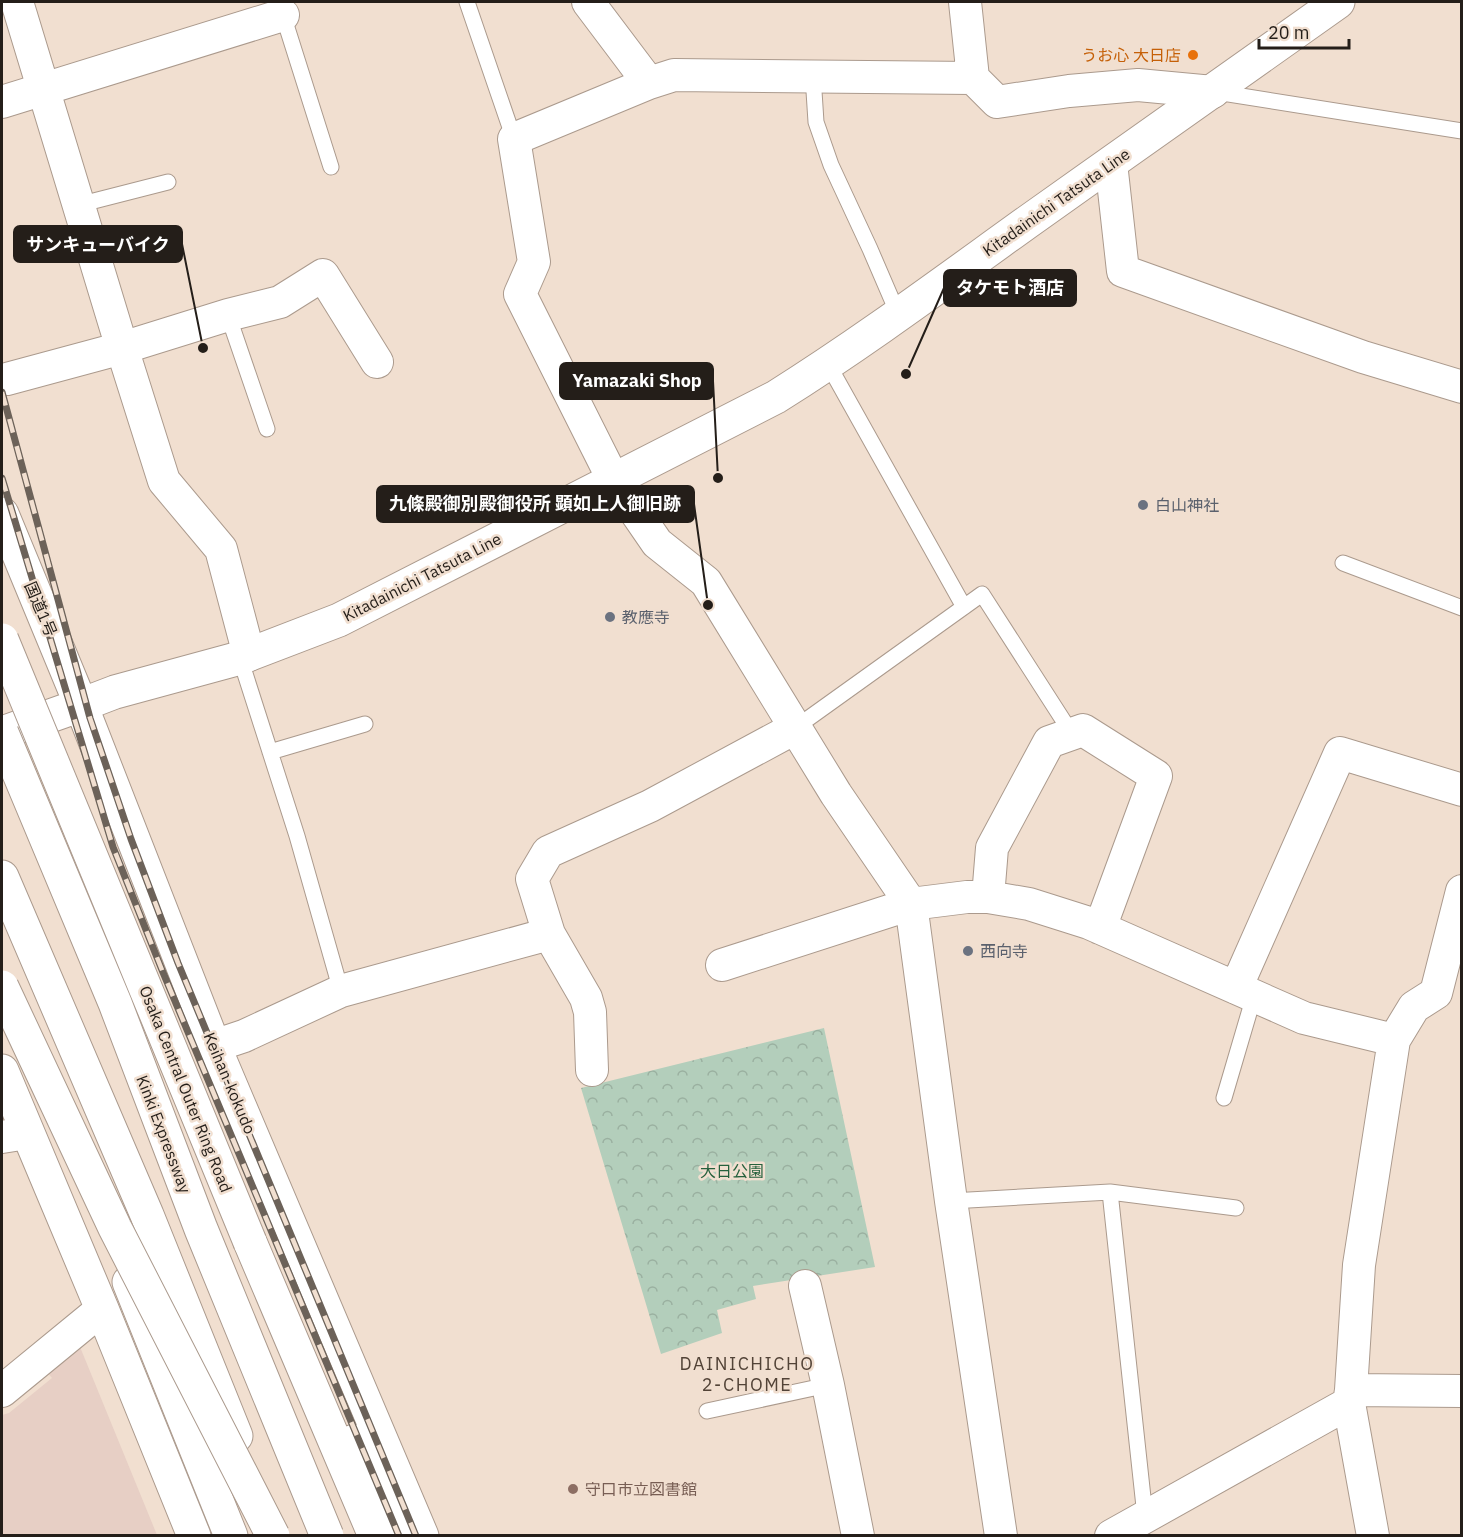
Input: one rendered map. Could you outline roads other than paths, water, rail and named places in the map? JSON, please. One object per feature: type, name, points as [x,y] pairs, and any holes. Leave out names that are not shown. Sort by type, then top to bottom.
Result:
[{"type":"main road","name":"Kitadainichi Tatsuta Line","points":[[81,705],[115,692],[244,656],[339,620],[776,397],[828,364],[1213,92],[1308,12],[1338,2]]},
{"type":"main road","name":"国道1号","points":[[2,514],[81,705]]},
{"type":"main road","name":"Osaka Central Outer Ring Road","points":[[2,640],[250,1242],[282,1315],[358,1468],[375,1536]]},
{"type":"main road","points":[[2,733],[81,705]]},
{"type":"main road","name":"Keihan-kokudo","points":[[81,705],[214,1046],[422,1536]]},
{"type":"main road","name":"Kinki Expressway","points":[[2,733],[115,1003],[201,1229],[327,1536]]},
{"type":"main road","points":[[2,878],[147,1215],[274,1536]]},
{"type":"main road","points":[[2,973],[231,1536]]},
{"type":"main road","points":[[2,987],[115,1228],[274,1536]]},
{"type":"main road","points":[[2,1071],[14,1135],[102,1309],[194,1536]]},
{"type":"main road","points":[[320,1299],[358,1468],[366,1536]]},
{"type":"main road","points":[[358,1468],[391,1536]]},
{"type":"main road","points":[[358,1468],[408,1536]]},
{"type":"street","points":[[17,2],[164,481],[221,549],[244,656]]},
{"type":"street","points":[[588,2],[648,83]]},
{"type":"street","points":[[965,2],[973,78],[997,102],[1069,91],[1138,85],[1213,92]]},
{"type":"street","points":[[2,102],[289,6]]},
{"type":"street","points":[[973,78],[674,75],[648,83],[514,139],[534,262],[520,294],[613,480],[657,543],[706,582],[836,794],[911,904],[951,1201],[1001,1536]]},
{"type":"street","points":[[1111,163],[1123,271],[1363,357],[1461,387]]},
{"type":"street","points":[[3,373],[122,348],[228,315],[280,302],[323,275],[377,362]]},
{"type":"street","points":[[592,1070],[590,1012],[586,998],[549,934],[532,879],[548,852],[650,806],[795,728]]},
{"type":"street","points":[[988,897],[992,848],[1049,742],[1083,730],[1156,776],[1100,928]]},
{"type":"street","points":[[1245,992],[1340,753],[1461,790]]},
{"type":"street","points":[[1373,1536],[1350,1396],[1359,1265],[1394,1040],[1414,1007],[1449,991],[1461,891]]},
{"type":"street","points":[[722,965],[911,904],[967,897],[988,897],[1029,903],[1100,928],[1304,1018],[1394,1040]]},
{"type":"street","points":[[214,1046],[244,1036],[342,991],[549,934]]},
{"type":"street","points":[[805,1286],[828,1385],[852,1535]]},
{"type":"street","points":[[2,1390],[102,1309]]},
{"type":"street","points":[[1111,1536],[1350,1396],[1461,1391]]},
{"type":"lane","points":[[467,2],[514,139]]},
{"type":"lane","points":[[289,6],[331,167]]},
{"type":"lane","points":[[813,76],[816,122],[831,165],[898,314]]},
{"type":"lane","points":[[1213,92],[1461,131]]},
{"type":"lane","points":[[78,205],[168,182]]},
{"type":"lane","points":[[228,315],[267,429]]},
{"type":"lane","points":[[828,364],[964,607]]},
{"type":"lane","points":[[1343,563],[1461,608]]},
{"type":"lane","points":[[795,728],[982,594],[1072,734]]},
{"type":"lane","points":[[244,656],[270,752],[342,991]]},
{"type":"lane","points":[[270,752],[365,724]]},
{"type":"lane","points":[[1224,1098],[1245,992]]},
{"type":"lane","points":[[951,1201],[1110,1192],[1236,1208]]},
{"type":"lane","points":[[1110,1192],[1145,1516]]},
{"type":"lane","points":[[707,1411],[828,1385]]},
{"type":"railway","points":[[2,392],[90,718],[131,839],[178,963],[416,1536]]},
{"type":"railway","points":[[2,478],[113,847],[162,970],[399,1536]]},
{"type":"place","name":"うお心 大日店","points":[[1193,55]]},
{"type":"place","name":"サンキューバイク","points":[[203,348]]},
{"type":"place","name":"タケモト酒店","points":[[906,374]]},
{"type":"place","name":"Yamazaki Shop","points":[[718,478]]},
{"type":"place","name":"白山神社","points":[[1143,505]]},
{"type":"place","name":"九條殿御別殿御役所 顕如上人御旧跡","points":[[708,605]]},
{"type":"place","name":"教應寺","points":[[610,617]]},
{"type":"place","name":"西向寺","points":[[968,951]]},
{"type":"place","name":"守口市立図書館","points":[[573,1489]]},
{"type":"district","name":"DAINICHICHO 2-CHOME","points":[[747,1373]]},
{"type":"park label","name":"大日公園","points":[[732,1171]]}]
